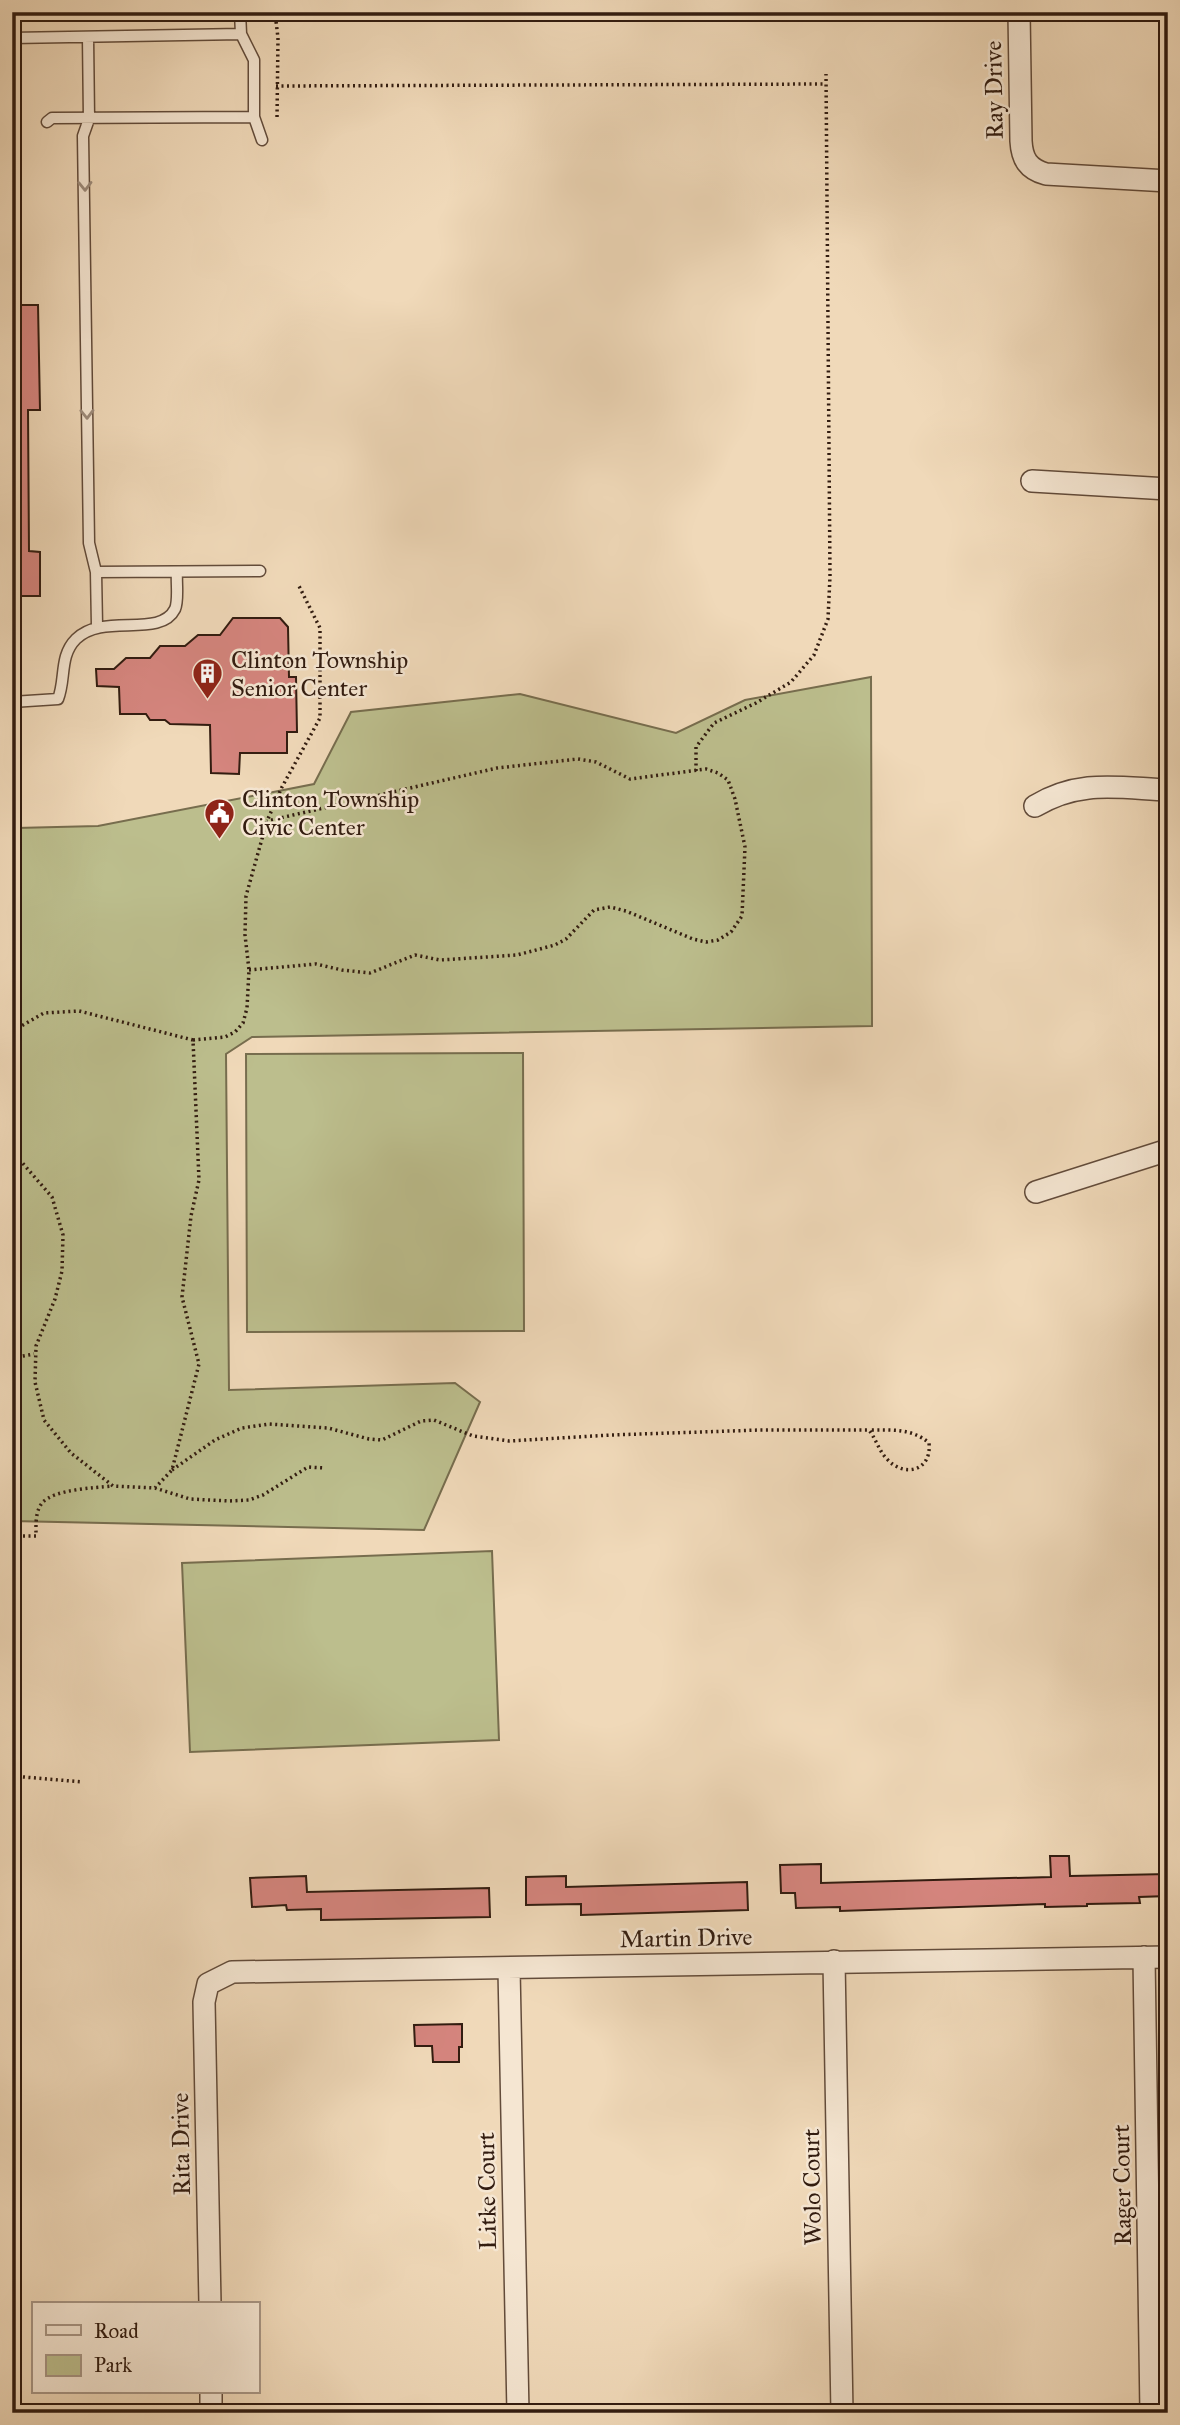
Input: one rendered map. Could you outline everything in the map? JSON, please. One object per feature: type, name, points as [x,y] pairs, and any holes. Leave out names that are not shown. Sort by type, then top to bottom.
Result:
[{"type":"street","name":"Ray Drive","points":[[1019,12],[1021,141],[1022,155],[1029,166],[1046,174],[1168,181]]},
{"type":"street","points":[[1032,481],[1168,489]]},
{"type":"street","points":[[1035,806],[1053,795],[1071,789],[1098,786],[1168,790]]},
{"type":"street","points":[[1036,1192],[1168,1150]]},
{"type":"street","name":"Martin Drive","points":[[208,1984],[232,1972],[1168,1956]]},
{"type":"street","name":"Rager Court","points":[[1144,1957],[1151,2413]]},
{"type":"street","name":"Wolo Court","points":[[834,1961],[842,2413]]},
{"type":"street","name":"Litke Court","points":[[509,1969],[518,2413]]},
{"type":"street","name":"Rita Drive","points":[[208,1984],[204,2002],[210,2302]]},
{"type":"street","points":[[211,2394],[211,2413]]},
{"type":"lane","points":[[240,12],[241,34],[254,60],[254,117],[262,140]]},
{"type":"lane","points":[[12,38],[241,34]]},
{"type":"lane","points":[[88,37],[89,119],[83,136],[89,543],[96,572],[97,626]]},
{"type":"lane","points":[[47,122],[52,118],[254,117]]},
{"type":"lane","points":[[96,572],[260,571]]},
{"type":"lane","points":[[12,702],[58,699],[68,649],[77,638],[97,626],[152,624],[167,620],[176,607],[177,572]]},
{"type":"path","points":[[271,12],[276,21],[278,38],[277,119]]},
{"type":"path","points":[[696,771],[696,747],[714,723],[791,682],[814,655],[828,619],[830,562],[826,74]]},
{"type":"path","points":[[276,86],[826,84]]},
{"type":"path","points":[[12,1038],[18,1028],[44,1013],[79,1011],[193,1040],[225,1037],[235,1032],[243,1023],[247,1007],[249,970],[245,935],[246,896],[267,821],[282,787],[320,718],[320,628],[299,584]]},
{"type":"path","points":[[249,970],[316,964],[370,973],[415,955],[440,960],[517,955],[566,939],[594,910],[610,907],[706,942],[719,940],[731,932],[742,916],[745,847],[735,799],[728,780],[706,769],[631,779],[596,762],[578,759],[497,768],[267,821]]},
{"type":"path","points":[[172,1470],[199,1364],[182,1297],[191,1216],[199,1180],[193,1040]]},
{"type":"path","points":[[12,1151],[52,1197],[63,1235],[62,1271],[58,1290],[34,1354],[35,1382],[44,1420],[71,1453],[113,1486]]},
{"type":"path","points":[[12,1358],[34,1354]]},
{"type":"path","points":[[155,1488],[172,1470],[215,1440],[242,1428],[269,1424],[328,1428],[382,1440],[421,1421],[434,1420],[473,1436],[509,1441],[611,1434],[760,1430],[869,1430],[906,1431],[920,1435],[929,1443],[930,1454],[919,1468],[899,1468],[888,1461],[869,1430]]},
{"type":"path","points":[[12,1536],[36,1536],[37,1513],[43,1502],[71,1491],[113,1486],[155,1488],[190,1499],[249,1500],[263,1495],[308,1467],[325,1468]]},
{"type":"path","points":[[12,1776],[46,1781],[83,1782]]},
{"type":"green space","points":[[871,677],[872,1026],[252,1037],[226,1054],[229,1390],[455,1383],[480,1402],[424,1530],[12,1521],[12,831],[16,828],[98,826],[314,784],[351,712],[520,694],[676,733],[745,700]]},
{"type":"green space","points":[[523,1053],[524,1331],[247,1332],[246,1054]]},
{"type":"green space","points":[[492,1551],[499,1740],[190,1752],[182,1563]]},
{"type":"building","points":[[12,305],[38,305],[40,410],[28,410],[29,551],[40,552],[40,596],[12,596]]},
{"type":"building","name":"Clinton Township Senior Center","points":[[233,618],[280,618],[288,627],[289,677],[296,677],[297,732],[287,732],[287,753],[240,753],[239,774],[211,773],[210,725],[170,724],[165,720],[150,720],[146,714],[120,714],[119,687],[97,686],[96,669],[114,669],[126,658],[150,658],[160,646],[185,646],[198,635],[220,635]]},
{"type":"building","points":[[1050,1856],[1069,1856],[1070,1876],[1168,1874],[1168,1896],[1139,1897],[1140,1903],[1087,1906],[1045,1907],[1045,1904],[840,1911],[840,1907],[796,1908],[795,1893],[781,1893],[780,1865],[821,1864],[821,1883],[1051,1877]]},
{"type":"building","points":[[306,1876],[307,1892],[489,1888],[490,1917],[321,1920],[321,1909],[287,1910],[286,1905],[252,1907],[250,1878]]},
{"type":"building","points":[[566,1876],[566,1887],[747,1882],[748,1910],[581,1915],[581,1904],[526,1905],[526,1877]]},
{"type":"building","points":[[462,2024],[459,2062],[433,2062],[432,2046],[415,2046],[414,2025]]},
{"type":"place","name":"Clinton Township Senior Center","points":[[208,701]]},
{"type":"place","name":"Clinton Township Civic Center","points":[[219,840]]}]
